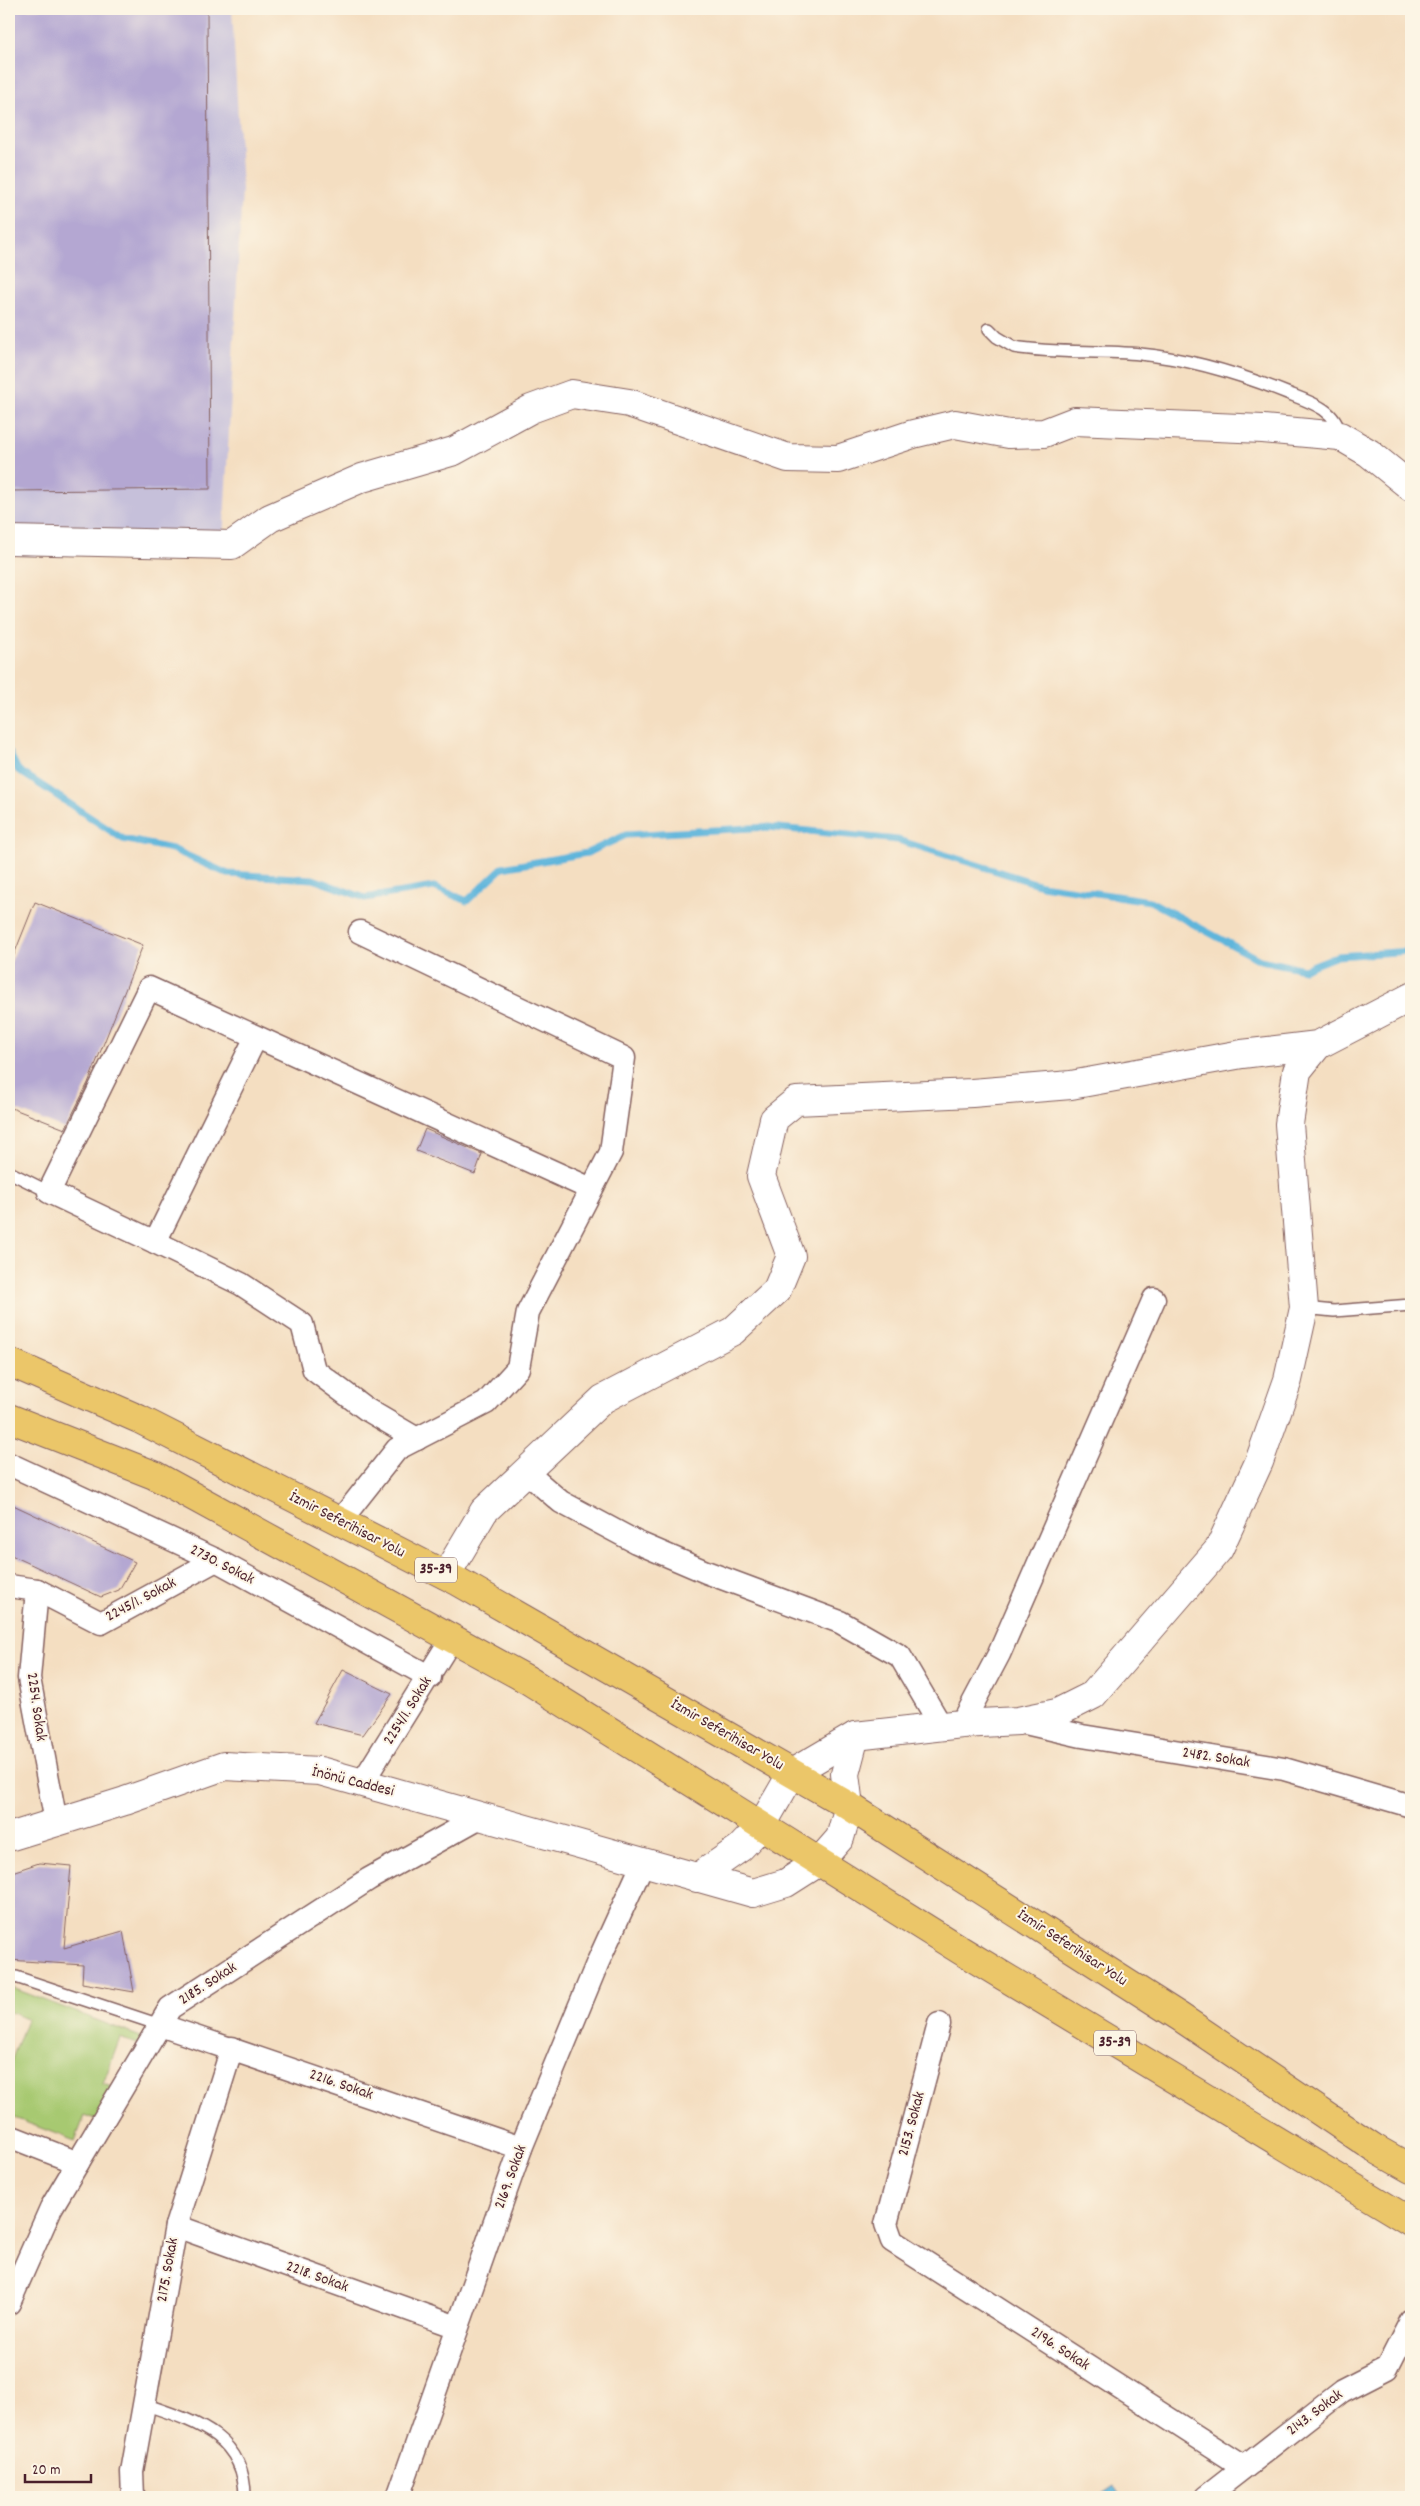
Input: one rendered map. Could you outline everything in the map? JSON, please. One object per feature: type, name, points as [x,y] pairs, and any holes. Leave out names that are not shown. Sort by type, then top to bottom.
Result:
[{"type":"main road","name":"İzmir Seferihisar Yolu","points":[[9,1362],[139,1419],[446,1575],[792,1772],[849,1806],[1180,2017],[1374,2148],[1411,2169]]},
{"type":"main road","name":"35-39","points":[[9,1418],[154,1475],[528,1680],[962,1951],[1411,2222]]},
{"type":"street","points":[[9,540],[232,546],[270,518],[362,478],[454,451],[531,409],[572,394],[629,403],[788,458],[838,459],[913,434],[955,424],[1009,434],[1044,432],[1075,421],[1263,429],[1340,436],[1369,453],[1411,487]]},
{"type":"street","points":[[340,1521],[397,1449],[486,1403],[518,1368],[528,1312],[611,1152],[624,1058],[360,932]]},
{"type":"street","points":[[416,1439],[366,1409],[314,1370],[302,1324],[241,1284],[49,1192],[149,988],[591,1189]]},
{"type":"street","points":[[446,1575],[484,1511],[603,1399],[733,1331],[777,1290],[791,1256],[761,1176],[774,1118],[796,1100],[972,1093],[1071,1085],[1242,1054],[1318,1045],[1411,997]]},
{"type":"street","points":[[155,1242],[256,1037]]},
{"type":"street","points":[[697,1878],[740,1848],[762,1825],[792,1772],[855,1736],[951,1725],[1018,1721],[1057,1713],[1093,1694],[1219,1549],[1259,1462],[1288,1380],[1304,1308],[1288,1124],[1297,1071],[1318,1045]]},
{"type":"street","points":[[951,1725],[999,1654],[1154,1300]]},
{"type":"street","name":"2730. Sokak","points":[[9,1464],[216,1560],[430,1677]]},
{"type":"street","points":[[526,1472],[561,1502],[636,1542],[706,1572],[840,1622],[900,1656],[951,1725]]},
{"type":"street","name":"2245/1. Sokak","points":[[9,1586],[37,1590],[102,1623],[216,1560]]},
{"type":"street","name":"2254. Sokak","points":[[37,1590],[29,1678],[56,1822]]},
{"type":"street","name":"2254/1. Sokak","points":[[362,1783],[430,1677],[452,1638]]},
{"type":"street","name":"2482. Sokak","points":[[1018,1721],[1082,1736],[1284,1769],[1411,1806]]},
{"type":"street","points":[[849,1806],[845,1774],[855,1736]]},
{"type":"street","name":"İnönü Caddesi","points":[[9,1837],[125,1801],[224,1766],[320,1771],[753,1893],[786,1883],[819,1862],[840,1838],[849,1806]]},
{"type":"street","name":"2185. Sokak","points":[[9,2303],[51,2208],[170,2008],[368,1879],[482,1816]]},
{"type":"street","name":"2169. Sokak","points":[[398,2497],[521,2148],[597,1964],[643,1863]]},
{"type":"street","name":"2153. Sokak","points":[[886,2224],[939,2024]]},
{"type":"street","name":"2216. Sokak","points":[[160,2025],[521,2148]]},
{"type":"street","name":"2175. Sokak","points":[[132,2497],[132,2472],[176,2226],[232,2048]]},
{"type":"street","points":[[9,2136],[78,2163]]},
{"type":"street","points":[[1374,2148],[1411,2152]]},
{"type":"street","name":"2196. Sokak","points":[[886,2224],[892,2241],[1244,2467]]},
{"type":"street","name":"2218. Sokak","points":[[176,2226],[457,2327]]},
{"type":"street","name":"2143. Sokak","points":[[1206,2497],[1342,2391],[1387,2368],[1411,2322]]},
{"type":"lane","points":[[989,329],[997,338],[1014,347],[1141,354],[1209,365],[1244,376],[1310,402],[1333,415],[1340,436]]},
{"type":"lane","points":[[9,1172],[49,1192]]},
{"type":"lane","points":[[1304,1308],[1334,1311],[1411,1305]]},
{"type":"lane","points":[[9,1980],[16,1977],[160,2025]]},
{"type":"lane","points":[[144,2404],[187,2419],[225,2442],[238,2462],[245,2482],[245,2497]]},
{"type":"shaded area","points":[[9,9],[232,9],[242,190],[223,541],[9,544]]},
{"type":"green space","points":[[10,1987],[141,2037],[139,2045],[120,2038],[103,2084],[117,2089],[104,2122],[85,2115],[75,2141],[9,2116],[9,2067],[27,2019],[9,2012]]},
{"type":"water","points":[[1114,2486],[1121,2497],[1104,2497],[1102,2494]]},
{"type":"building","points":[[9,9],[207,9],[210,489],[9,491]]},
{"type":"building","points":[[35,902],[143,945],[88,1083],[65,1129],[9,1107],[9,967]]},
{"type":"building","points":[[425,1129],[482,1154],[475,1174],[416,1151]]},
{"type":"building","points":[[9,1503],[135,1562],[119,1590],[101,1597],[9,1554]]},
{"type":"building","points":[[343,1670],[392,1694],[363,1735],[314,1723]]},
{"type":"building","points":[[39,1863],[71,1866],[64,1948],[123,1931],[134,1992],[82,1983],[83,1965],[9,1960],[9,1873]]},
{"type":"waterway","points":[[9,752],[18,770],[123,839],[172,849],[228,874],[313,879],[365,898],[434,887],[467,901],[502,868],[587,853],[626,835],[768,827],[898,840],[1041,885],[1150,901],[1260,960],[1304,969],[1337,956],[1411,951]]}]
